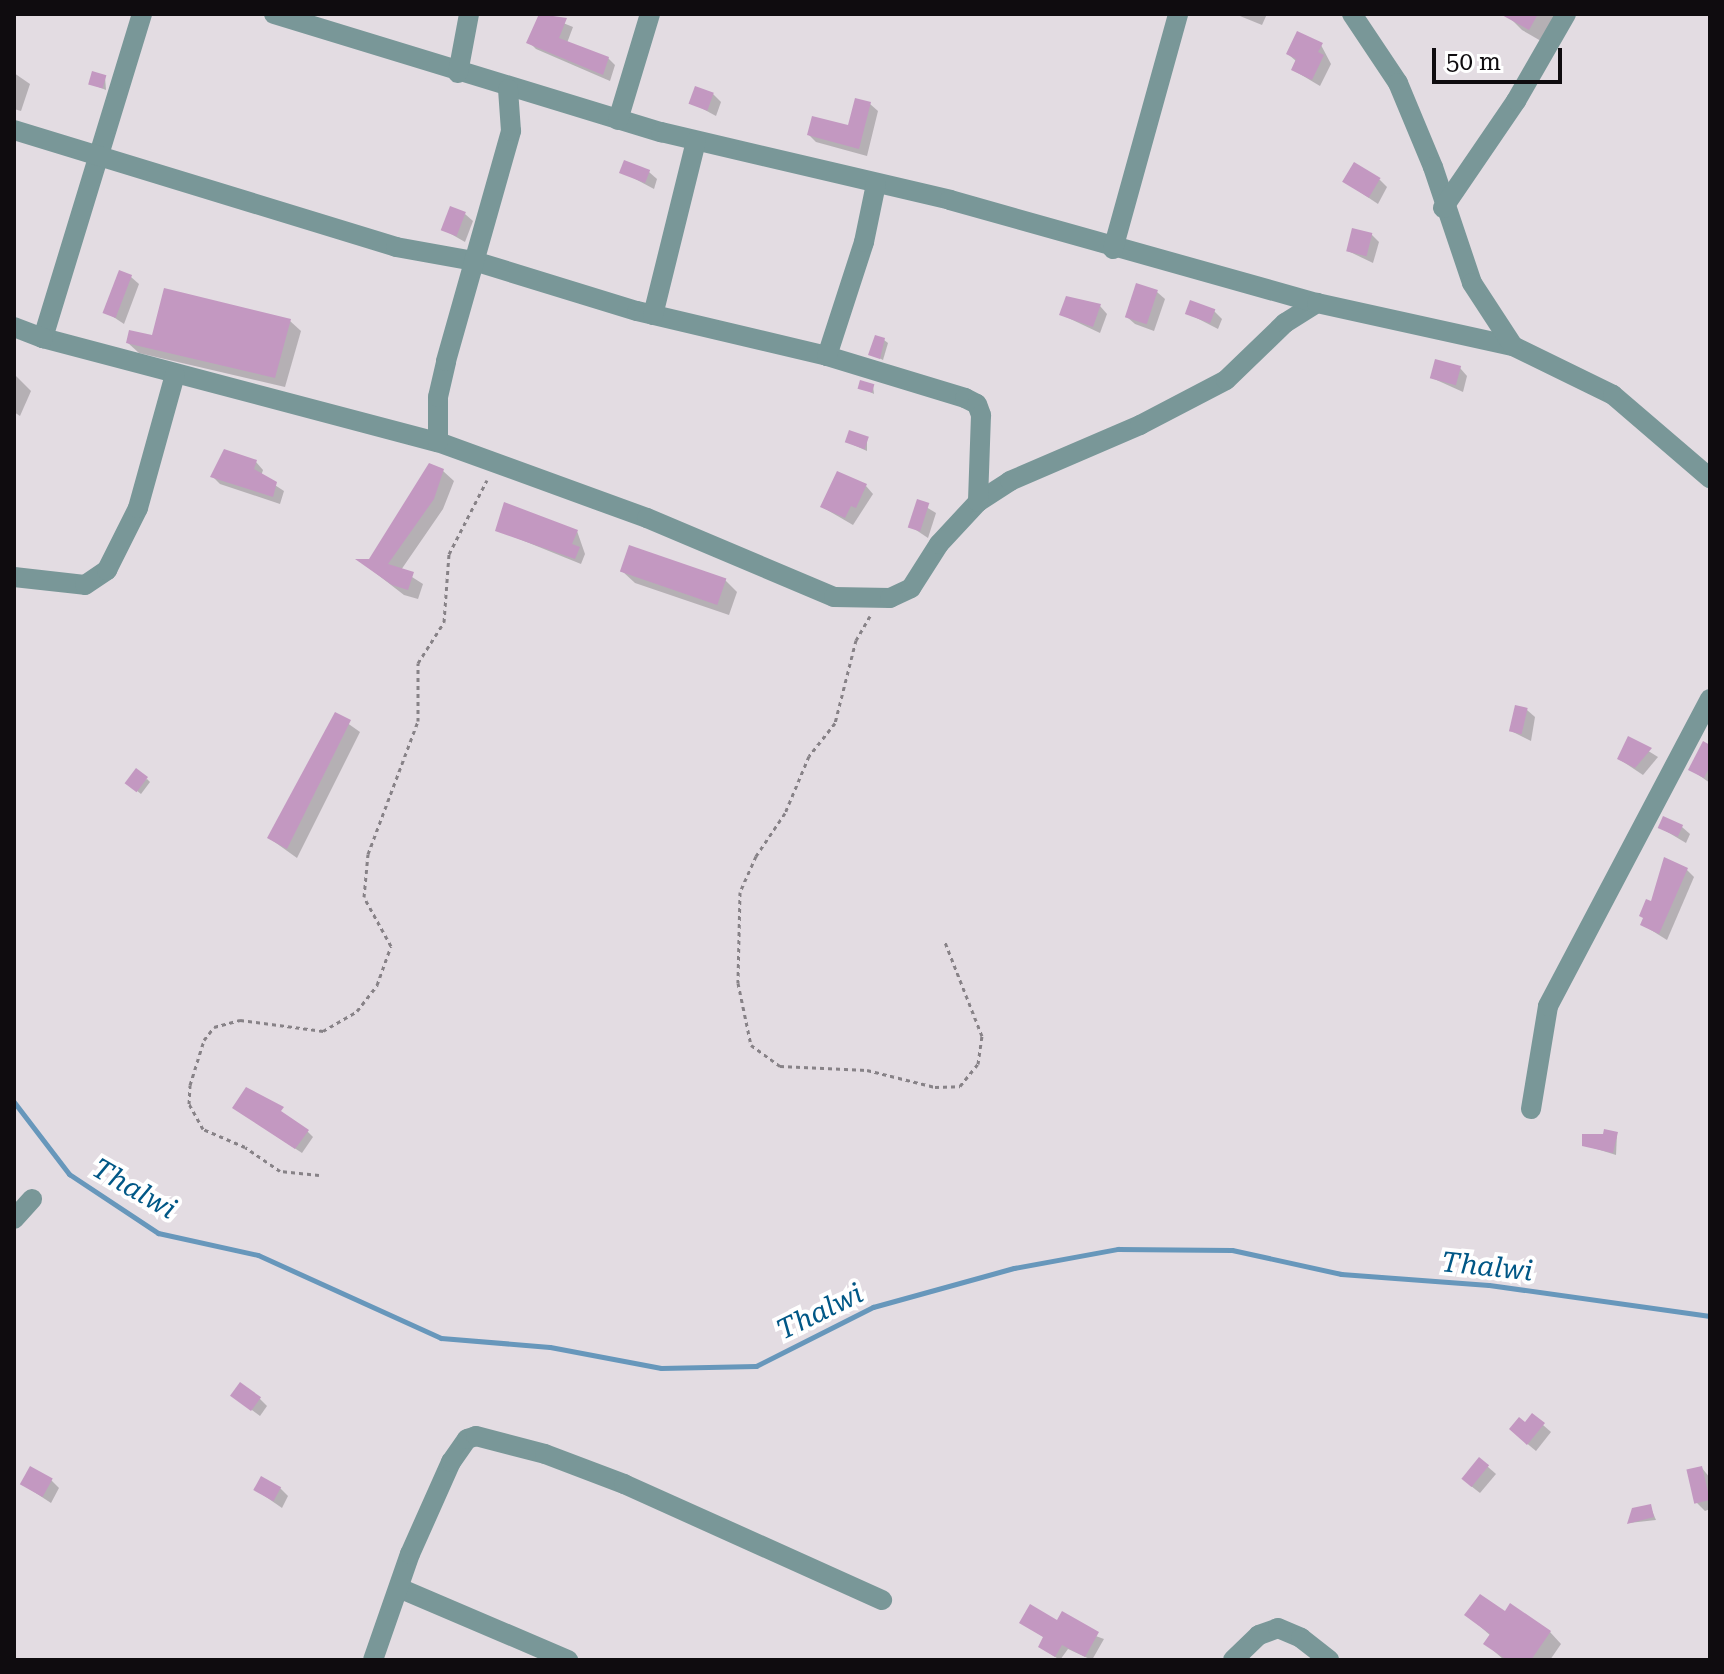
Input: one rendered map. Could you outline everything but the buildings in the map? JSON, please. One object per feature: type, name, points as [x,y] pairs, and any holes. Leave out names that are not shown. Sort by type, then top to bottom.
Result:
[{"type":"street","points":[[43,338],[142,14]]},
{"type":"street","points":[[274,14],[508,89],[696,141],[876,184],[1317,303],[1513,346],[1613,395],[1664,433],[1710,478]]},
{"type":"street","points":[[458,73],[469,14]]},
{"type":"street","points":[[618,120],[650,14]]},
{"type":"street","points":[[1113,249],[1178,14]]},
{"type":"street","points":[[1352,14],[1398,83],[1433,167],[1443,208],[1472,283],[1513,346]]},
{"type":"street","points":[[1443,208],[1516,101],[1566,14]]},
{"type":"street","points":[[438,442],[438,397],[511,131],[508,89]]},
{"type":"street","points":[[14,130],[101,153],[396,247],[474,261],[653,315],[827,356],[977,404],[978,502]]},
{"type":"street","points":[[653,315],[696,141]]},
{"type":"street","points":[[827,356],[864,242],[876,184]]},
{"type":"street","points":[[14,327],[175,375],[245,388],[438,442],[647,518],[813,591],[880,599],[911,588],[939,544],[978,502],[1021,475],[1140,425],[1226,380],[1285,323],[1317,303]]},
{"type":"street","points":[[14,577],[85,585],[107,570],[138,508],[175,375]]},
{"type":"street","points":[[1531,1109],[1548,1006],[1710,699]]},
{"type":"street","points":[[14,1219],[32,1199]]},
{"type":"street","points":[[373,1660],[451,1462],[467,1439],[476,1436],[545,1454],[624,1484],[882,1600]]},
{"type":"street","points":[[399,1588],[568,1660]]},
{"type":"street","points":[[1233,1660],[1259,1635],[1278,1628],[1301,1638],[1329,1660]]},
{"type":"path","points":[[319,1175],[280,1171],[245,1147],[203,1129],[189,1104],[190,1085],[204,1040],[214,1027],[240,1020],[323,1031],[357,1011],[377,985],[391,946],[390,935],[364,897],[368,854],[418,721],[418,663],[444,622],[449,554],[483,483],[506,467]]},
{"type":"path","points":[[880,599],[856,640],[835,723],[809,756],[785,813],[756,856],[740,892],[738,983],[751,1045],[780,1066],[867,1070],[935,1087],[960,1086],[978,1064],[982,1036],[945,942]]},
{"type":"waterway","name":"Thalwi","points":[[14,1102],[69,1174],[158,1233],[258,1255],[441,1338],[550,1347],[661,1368],[756,1366],[873,1307],[1014,1268],[1118,1249],[1232,1250],[1341,1274],[1489,1285],[1710,1316]]}]
